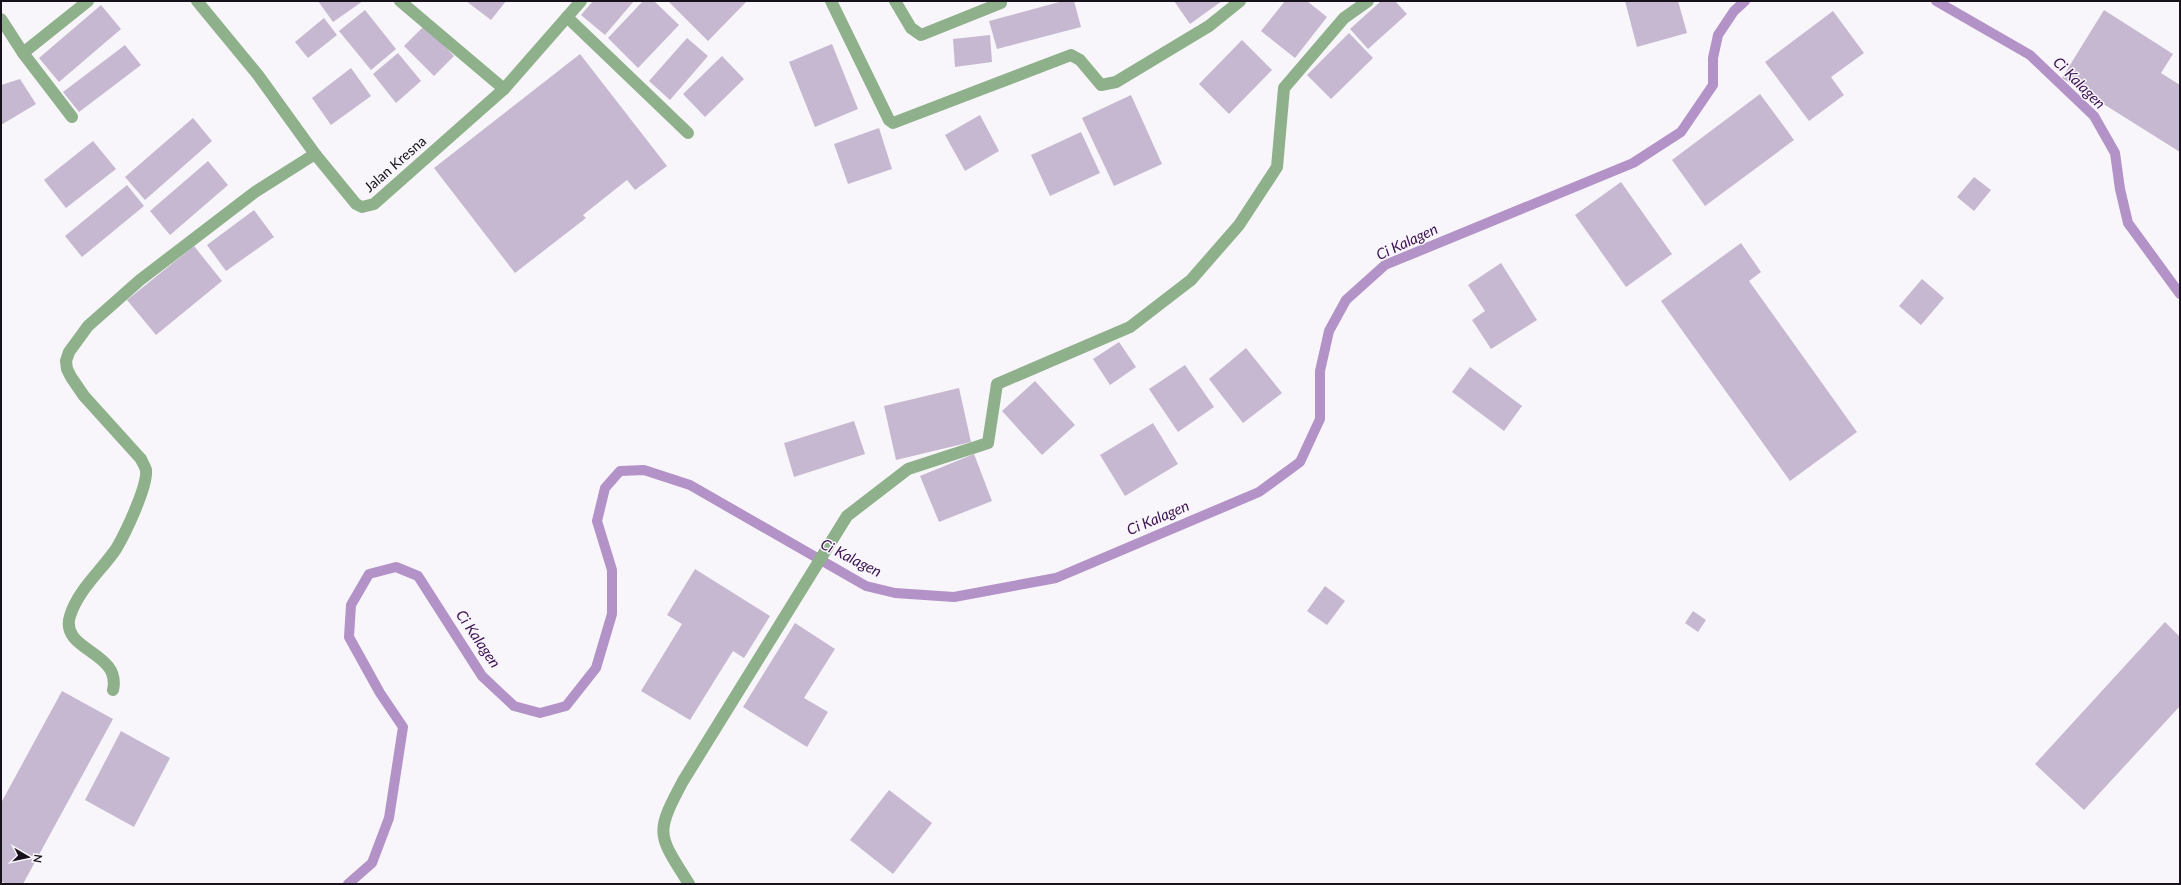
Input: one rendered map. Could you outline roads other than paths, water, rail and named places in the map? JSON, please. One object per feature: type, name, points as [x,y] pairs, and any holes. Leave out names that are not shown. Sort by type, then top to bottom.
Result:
[{"type":"street","points":[[23,53],[88,1]]},
{"type":"street","name":"Jalan Kresna","points":[[197,1],[258,75],[315,154],[356,204],[362,207],[368,207],[374,204],[504,89],[580,1]]},
{"type":"street","points":[[400,1],[504,89]]},
{"type":"street","points":[[831,1],[889,120],[893,123],[1071,55],[1080,60],[1101,86],[1116,82],[1209,26],[1240,1]]},
{"type":"street","points":[[895,1],[911,28],[921,35],[1001,3]]},
{"type":"street","points":[[689,884],[663,840],[662,825],[667,810],[683,781],[847,516],[908,469],[988,443],[997,384],[1130,327],[1191,280],[1239,225],[1277,167],[1284,88],[1344,18],[1368,1]]},
{"type":"street","points":[[567,17],[688,133]]},
{"type":"street","points":[[1,19],[23,53],[72,117]]},
{"type":"street","points":[[113,690],[114,678],[110,668],[78,642],[69,629],[69,623],[76,602],[116,548],[142,494],[146,469],[141,459],[84,396],[71,377],[66,369],[66,361],[69,352],[88,326],[140,280],[255,192],[315,154]]},
{"type":"waterway","name":"Ci Kalagen","points":[[348,884],[372,863],[389,818],[403,727],[380,693],[349,637],[351,605],[369,574],[396,567],[418,576],[482,676],[514,706],[540,713],[566,706],[596,668],[612,614],[612,570],[597,521],[605,488],[620,471],[644,470],[690,485],[866,586],[895,593],[954,597],[1056,578],[1259,492],[1300,462],[1320,419],[1320,371],[1329,331],[1346,300],[1385,265],[1633,163],[1681,132],[1713,85],[1713,58],[1718,35],[1734,11],[1745,1]]},
{"type":"waterway","name":"Ci Kalagen","points":[[1936,1],[2030,55],[2094,116],[2115,153],[2120,189],[2128,223],[2180,294]]}]
